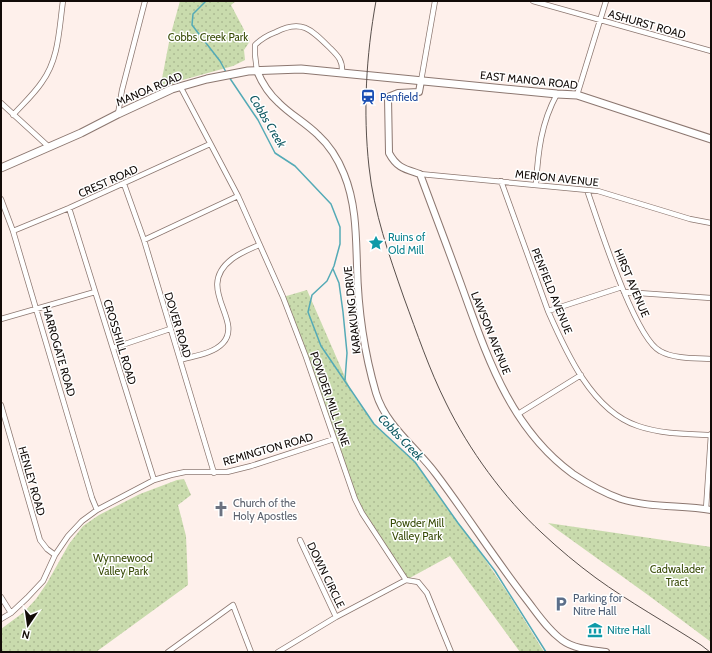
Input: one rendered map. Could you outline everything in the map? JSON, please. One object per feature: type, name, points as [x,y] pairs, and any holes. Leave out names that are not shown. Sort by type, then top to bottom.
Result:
[{"type":"main road","name":"MANOA ROAD","points":[[1,168],[81,133],[118,114],[180,86],[222,76],[257,71],[301,69],[363,76]]},
{"type":"main road","name":"EAST MANOA ROAD","points":[[363,76],[577,95],[711,139]]},
{"type":"street","points":[[13,115],[42,83],[50,70],[55,55],[62,1]]},
{"type":"street","points":[[118,114],[122,90],[145,1]]},
{"type":"street","points":[[420,174],[402,168],[394,162],[389,153],[388,97],[398,93],[419,92],[435,1]]},
{"type":"street","name":"ASHURST ROAD","points":[[533,1],[711,52]]},
{"type":"street","points":[[577,95],[606,1]]},
{"type":"street","points":[[257,71],[254,49],[255,45],[262,39],[289,26],[304,27],[313,32],[339,58],[342,63],[342,73]]},
{"type":"street","name":"KARAKUNG DRIVE","points":[[257,71],[261,80],[279,104],[327,144],[344,174],[355,218],[361,321],[368,362],[382,409],[390,421],[434,472],[498,564],[546,624],[562,640],[579,648],[606,652]]},
{"type":"street","name":"POWDER MILL LANE","points":[[180,86],[238,196],[286,305],[306,357],[355,499],[362,513],[406,580]]},
{"type":"street","points":[[536,184],[538,154],[543,128],[549,108],[557,94]]},
{"type":"street","points":[[1,104],[49,146]]},
{"type":"street","name":"CREST ROAD","points":[[13,231],[124,184],[210,144]]},
{"type":"street","name":"MERION AVENUE","points":[[420,174],[598,191],[711,223]]},
{"type":"street","name":"LAWSON AVENUE","points":[[420,174],[497,378],[518,414],[540,446],[557,462],[584,481],[603,492],[620,499],[643,505],[708,510]]},
{"type":"street","name":"PENFIELD AVENUE","points":[[502,181],[548,311],[571,358],[581,375],[599,399],[611,410],[637,426],[671,433],[711,434]]},
{"type":"street","name":"DOVER ROAD","points":[[124,184],[144,240],[214,473]]},
{"type":"street","name":"HIRST AVENUE","points":[[587,190],[624,292],[642,328],[658,350],[667,355],[711,359]]},
{"type":"street","points":[[144,240],[238,196]]},
{"type":"street","name":"HARROGATE ROAD","points":[[1,199],[13,231],[92,498],[97,510]]},
{"type":"street","name":"CROSSHILL ROAD","points":[[69,208],[154,480]]},
{"type":"street","points":[[180,360],[213,350],[224,342],[227,336],[228,326],[218,296],[218,277],[232,259],[260,245]]},
{"type":"street","points":[[548,311],[622,287]]},
{"type":"street","points":[[1,319],[95,292]]},
{"type":"street","points":[[624,292],[711,298]]},
{"type":"street","points":[[113,348],[170,329]]},
{"type":"street","points":[[518,414],[581,375]]},
{"type":"street","name":"HENLEY ROAD","points":[[1,405],[40,540],[47,549],[55,555]]},
{"type":"street","points":[[708,510],[711,434]]},
{"type":"street","name":"REMINGTON ROAD","points":[[1,619],[11,613],[28,598],[43,581],[55,555],[68,536],[82,521],[97,510],[154,480],[185,472],[227,472],[251,466],[334,439]]},
{"type":"street","name":"DOWN CIRCLE","points":[[300,540],[336,616]]},
{"type":"street","points":[[278,652],[336,616],[406,580],[418,582],[427,593],[451,652]]},
{"type":"street","points":[[1,597],[11,613]]},
{"type":"street","points":[[168,652],[233,605],[251,652]]},
{"type":"green space","name":"Cobbs Creek Park","points":[[180,1],[236,1],[231,5],[250,41],[244,50],[245,60],[233,66],[179,81],[160,89],[170,37]]},
{"type":"green space","name":"Powder Mill Valley Park","points":[[307,290],[352,393],[374,424],[415,462],[474,543],[509,595],[544,652],[520,652],[450,556],[406,580],[362,513],[283,297]]},
{"type":"green space","name":"Wynnewood Valley Park","points":[[184,479],[191,495],[178,505],[186,536],[188,585],[96,652],[1,652],[1,629],[24,612],[36,599],[47,583],[69,544],[83,526],[99,515],[140,494],[177,480]]},
{"type":"green space","name":"Cadwalader Tract","points":[[548,523],[711,547],[711,642],[648,595]]},
{"type":"waterway","name":"Cobbs Creek","points":[[206,1],[193,14],[192,25],[220,61],[226,72]]},
{"type":"waterway","name":"Cobbs Creek","points":[[229,77],[258,120],[275,153],[295,166],[331,204],[340,227],[340,244],[334,266],[327,281],[312,295],[308,312],[321,346],[374,424],[415,462],[458,523],[495,571],[546,652]]},
{"type":"waterway","name":"Cobbs Creek","points":[[333,269],[339,283],[343,312],[347,353],[345,380]]},
{"type":"tram line","points":[[376,1],[366,84],[367,146],[374,201],[404,298],[434,377],[455,421],[476,456],[501,489],[514,505],[542,533],[596,578],[710,652]]},
{"type":"place","name":"Penfield","points":[[368,97]]},
{"type":"place","name":"Ruins of Old Mill","points":[[376,243]]},
{"type":"place","name":"Church of the Holy Apostles","points":[[221,509]]},
{"type":"place","name":"Parking for Nitre Hall","points":[[561,604]]},
{"type":"place","name":"Nitre Hall","points":[[595,630]]}]
